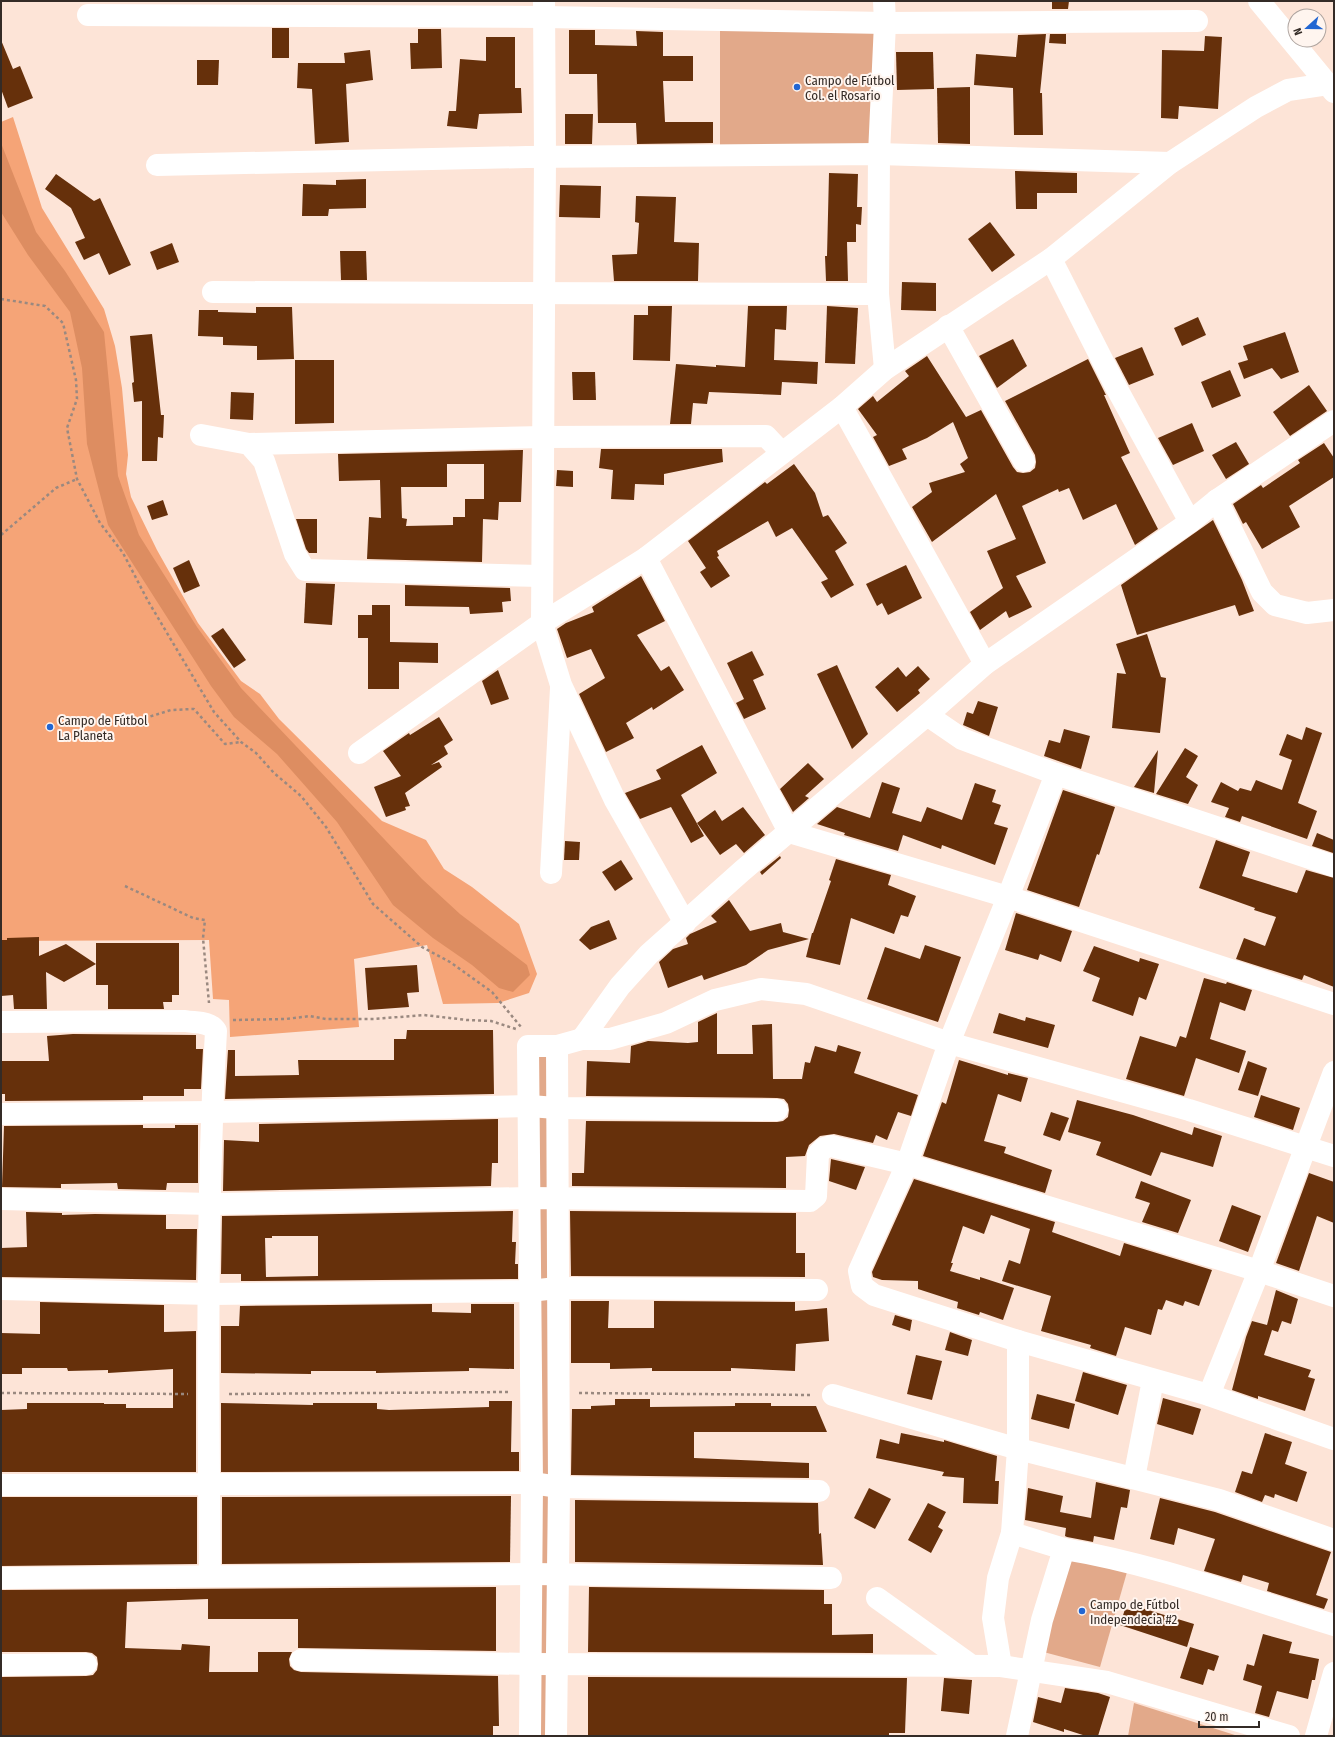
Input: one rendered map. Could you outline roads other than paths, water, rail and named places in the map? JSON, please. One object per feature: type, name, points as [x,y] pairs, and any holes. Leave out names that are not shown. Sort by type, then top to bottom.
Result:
[{"type":"street","points":[[884,1],[885,23],[879,154],[878,294],[885,369]]},
{"type":"street","points":[[1259,1],[1331,88]]},
{"type":"street","points":[[544,9],[545,156],[541,576],[542,622],[561,685],[615,800],[686,923]]},
{"type":"street","points":[[88,15],[544,9],[885,23],[1197,21]]},
{"type":"street","points":[[359,753],[542,622],[646,558],[842,407],[885,369],[1051,259],[1170,163],[1256,107],[1288,90],[1331,88]]},
{"type":"street","points":[[157,165],[545,156],[879,154],[1170,163]]},
{"type":"street","points":[[1051,259],[1117,389],[1190,522]]},
{"type":"street","points":[[212,292],[878,294]]},
{"type":"street","points":[[948,326],[1024,461]]},
{"type":"street","points":[[842,407],[985,664]]},
{"type":"street","points":[[582,1039],[620,986],[649,954],[985,664],[1190,522],[1217,500],[1332,427]]},
{"type":"street","points":[[201,435],[249,444],[543,437],[766,436],[782,453]]},
{"type":"street","points":[[249,444],[264,460],[295,554],[305,570],[541,576]]},
{"type":"street","points":[[1217,500],[1262,592],[1276,605],[1307,613],[1334,610]]},
{"type":"street","points":[[646,558],[789,832],[1008,897],[1334,1004]]},
{"type":"street","points":[[551,873],[561,685]]},
{"type":"street","points":[[927,715],[962,739],[1056,774],[1334,866]]},
{"type":"street","points":[[1056,774],[949,1043],[907,1164],[859,1272],[862,1286],[874,1295],[1018,1341],[1209,1395],[1334,1439]]},
{"type":"street","points":[[530,1736],[532,1483],[529,1291],[530,1106],[527,1039],[557,1046],[582,1039],[610,1039],[666,1023],[715,1000],[761,989],[806,994],[949,1043],[1189,1110],[1334,1156]]},
{"type":"street","points":[[1,1022],[185,1021],[213,1026],[216,1031],[212,1112],[209,1394],[210,1576]]},
{"type":"street","points":[[556,1736],[559,1487],[556,1108],[557,1046]]},
{"type":"street","points":[[1209,1395],[1259,1271],[1334,1072]]},
{"type":"street","points":[[1,1114],[530,1106],[556,1108],[777,1110]]},
{"type":"street","points":[[1,1199],[211,1204],[530,1198],[810,1201],[816,1196],[818,1154],[824,1148],[831,1146],[907,1164],[1259,1271],[1334,1296]]},
{"type":"street","points":[[1,1289],[210,1294],[529,1291],[557,1288],[817,1290]]},
{"type":"street","points":[[1001,1666],[993,1618],[998,1578],[1012,1533],[1018,1449],[1018,1341]]},
{"type":"street","points":[[1134,1478],[1153,1380]]},
{"type":"street","points":[[833,1395],[1018,1449],[1219,1500],[1334,1540]]},
{"type":"street","points":[[1,1485],[532,1483],[559,1487],[819,1491]]},
{"type":"street","points":[[1012,1533],[1064,1549],[1099,1555],[1141,1566],[1334,1625]]},
{"type":"street","points":[[1017,1736],[1044,1613],[1064,1549]]},
{"type":"street","points":[[1,1578],[532,1574],[831,1578]]},
{"type":"street","points":[[877,1598],[972,1666]]},
{"type":"street","points":[[301,1660],[530,1664],[1001,1666],[1107,1682],[1289,1736]]},
{"type":"street","points":[[1,1664],[86,1664]]},
{"type":"street","points":[[1316,1736],[1334,1673]]},
{"type":"place","name":"Campo de Fútbol Col. el Rosario","points":[[797,87]]},
{"type":"place","name":"Campo de Fútbol La Planeta","points":[[50,727]]},
{"type":"place","name":"Campo de Fútbol Independecia #2","points":[[1082,1611]]}]
